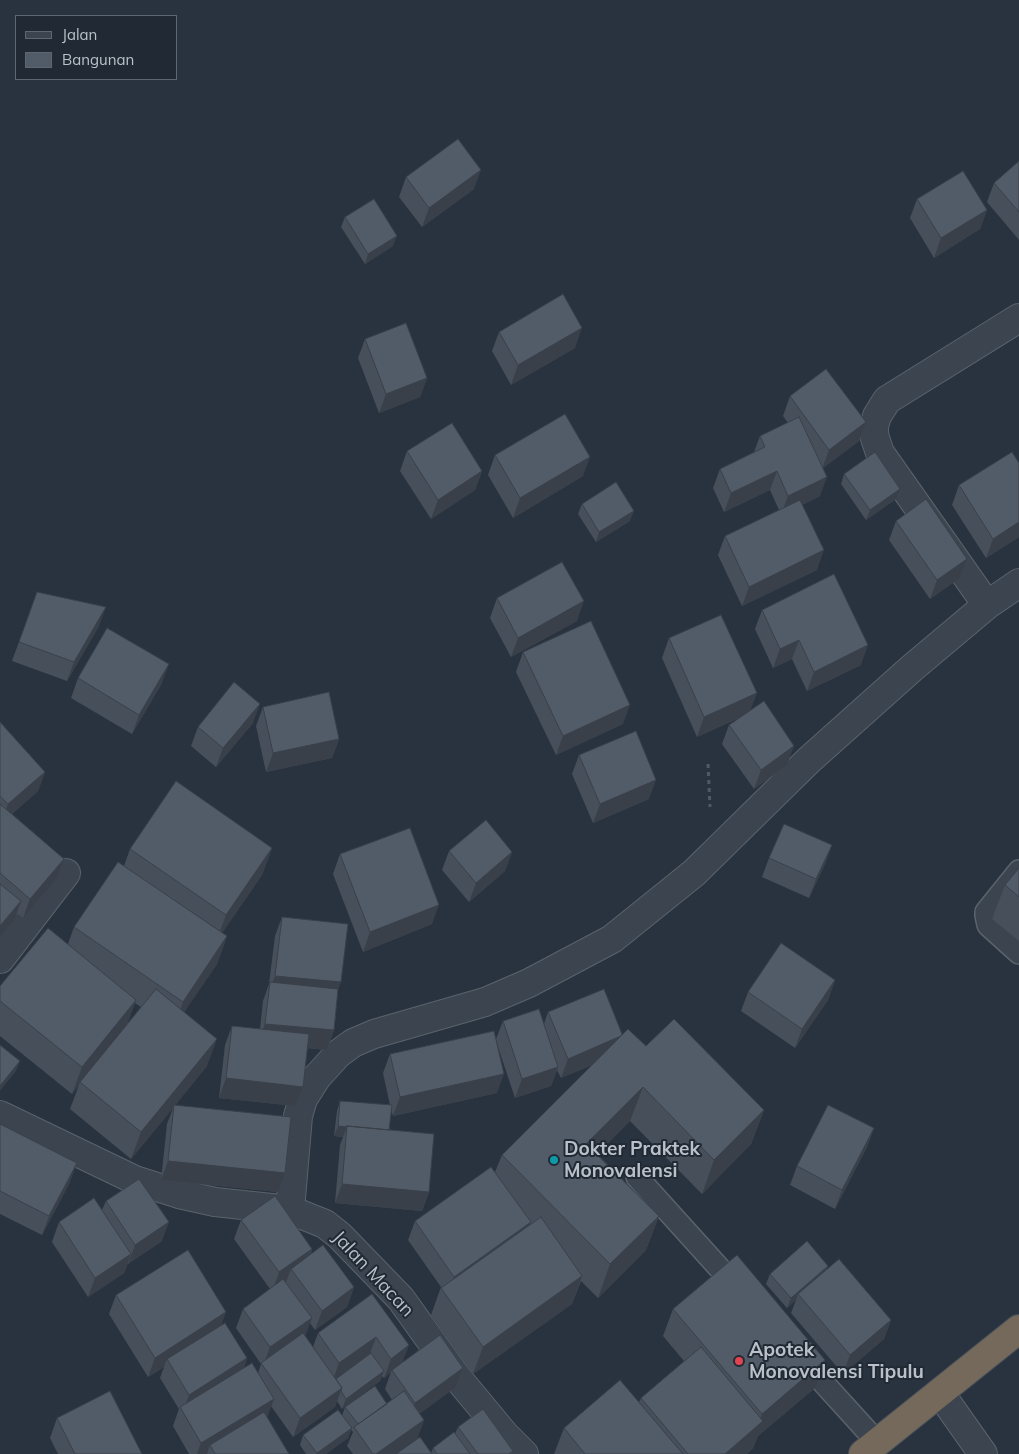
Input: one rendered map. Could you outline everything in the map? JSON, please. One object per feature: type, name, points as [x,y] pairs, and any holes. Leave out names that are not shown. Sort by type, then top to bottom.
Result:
[{"type":"highway","points":[[870,1448],[1019,1330]]},
{"type":"street","points":[[987,605],[880,453],[874,435],[874,426],[877,416],[888,400],[1016,327]]},
{"type":"street","points":[[290,1210],[298,1116],[304,1099],[317,1077],[338,1054],[354,1042],[374,1034],[485,1002],[529,983],[612,939],[694,873],[809,760],[987,605],[1019,583]]},
{"type":"street","points":[[0,959],[66,873]]},
{"type":"street","name":"Jalan Macan","points":[[0,1115],[75,1152],[144,1182],[179,1194],[216,1202],[290,1210],[325,1224],[340,1236],[401,1299],[456,1376],[505,1435],[524,1454]]},
{"type":"street","points":[[940,1394],[983,1454]]},
{"type":"lane","points":[[1019,871],[986,912],[986,915],[988,925],[1019,952]]},
{"type":"lane","points":[[637,1177],[750,1302]]},
{"type":"lane","points":[[784,1339],[870,1448]]},
{"type":"building","points":[[458,139],[481,170],[429,208],[406,177]]},
{"type":"building","points":[[1019,161],[1019,212],[994,183]]},
{"type":"building","points":[[963,171],[987,210],[941,238],[917,199]]},
{"type":"building","points":[[374,199],[397,236],[368,254],[345,217]]},
{"type":"building","points":[[563,294],[582,328],[518,365],[499,332]]},
{"type":"building","points":[[406,323],[427,378],[386,394],[365,339]]},
{"type":"building","points":[[826,369],[866,422],[829,450],[790,396]]},
{"type":"building","points":[[565,414],[590,457],[520,498],[495,455]]},
{"type":"building","points":[[799,417],[827,477],[788,496],[777,471],[731,493],[720,469],[765,447],[760,436]]},
{"type":"building","points":[[452,423],[482,471],[438,500],[407,451]]},
{"type":"building","points":[[875,452],[900,489],[870,510],[844,474]]},
{"type":"building","points":[[1012,452],[1019,463],[1019,522],[993,539],[959,485]]},
{"type":"building","points":[[616,482],[634,511],[599,532],[582,504]]},
{"type":"building","points":[[926,499],[967,559],[937,580],[896,521]]},
{"type":"building","points":[[800,500],[824,550],[749,587],[725,536]]},
{"type":"building","points":[[562,562],[584,601],[518,638],[497,598]]},
{"type":"building","points":[[834,574],[868,645],[814,672],[799,640],[780,649],[762,610]]},
{"type":"building","points":[[37,592],[106,607],[74,662],[19,642]]},
{"type":"building","points":[[721,615],[757,693],[704,717],[669,638]]},
{"type":"building","points":[[591,621],[630,705],[563,736],[523,652]]},
{"type":"building","points":[[107,628],[169,664],[139,715],[78,678]]},
{"type":"building","points":[[234,682],[260,704],[223,748],[198,727]]},
{"type":"building","points":[[329,692],[339,739],[273,753],[263,707]]},
{"type":"building","points":[[764,701],[794,746],[761,770],[729,725]]},
{"type":"building","points":[[0,722],[45,772],[8,804],[0,796]]},
{"type":"building","points":[[636,731],[656,780],[600,804],[579,755]]},
{"type":"building","points":[[176,781],[272,848],[226,915],[130,849]]},
{"type":"building","points":[[0,804],[64,859],[30,899],[0,873]]},
{"type":"building","points":[[486,820],[512,852],[476,883],[449,851]]},
{"type":"building","points":[[784,824],[832,845],[816,879],[769,858]]},
{"type":"building","points":[[410,828],[439,905],[370,932],[340,854]]},
{"type":"building","points":[[118,862],[227,936],[183,1002],[74,927]]},
{"type":"building","points":[[1019,868],[1019,897],[1005,885]]},
{"type":"building","points":[[0,884],[21,901],[0,926]]},
{"type":"building","points":[[282,917],[348,924],[341,982],[275,976]]},
{"type":"building","points":[[48,928],[136,1000],[82,1067],[0,1001],[0,986]]},
{"type":"building","points":[[781,943],[835,980],[802,1029],[748,992]]},
{"type":"building","points":[[270,982],[338,989],[334,1030],[265,1024]]},
{"type":"building","points":[[156,989],[217,1039],[141,1132],[80,1082]]},
{"type":"building","points":[[604,989],[622,1034],[621,1036],[568,1059],[548,1012]]},
{"type":"building","points":[[539,1009],[558,1067],[522,1079],[503,1021]]},
{"type":"building","points":[[674,1019],[764,1110],[714,1160],[643,1087],[586,1144],[659,1216],[610,1264],[502,1155],[628,1029],[646,1046]]},
{"type":"building","points":[[232,1026],[309,1034],[303,1087],[226,1078]]},
{"type":"building","points":[[494,1031],[504,1074],[400,1097],[390,1054]]},
{"type":"building","points":[[0,1045],[20,1061],[0,1086]]},
{"type":"building","points":[[340,1101],[392,1105],[389,1130],[338,1126]]},
{"type":"building","points":[[174,1105],[291,1117],[285,1173],[168,1161]]},
{"type":"building","points":[[828,1105],[874,1128],[842,1190],[797,1166]]},
{"type":"building","points":[[0,1124],[77,1163],[49,1216],[0,1191]]},
{"type":"building","points":[[347,1126],[434,1134],[429,1192],[342,1184]]},
{"type":"building","points":[[491,1167],[531,1222],[454,1277],[415,1221]]},
{"type":"building","points":[[139,1179],[169,1222],[135,1245],[106,1201]]},
{"type":"building","points":[[275,1196],[312,1249],[279,1272],[241,1220]]},
{"type":"building","points":[[94,1198],[131,1254],[95,1278],[59,1222]]},
{"type":"building","points":[[541,1217],[582,1276],[483,1347],[441,1288]]},
{"type":"building","points":[[807,1241],[828,1266],[791,1298],[770,1274]]},
{"type":"building","points":[[323,1245],[354,1287],[322,1311],[291,1269]]},
{"type":"building","points":[[188,1250],[226,1312],[155,1358],[116,1295]]},
{"type":"building","name":"Apotek Monovalensi Tipulu","points":[[737,1255],[825,1360],[762,1414],[673,1309]]},
{"type":"building","points":[[839,1259],[891,1320],[850,1355],[798,1294]]},
{"type":"building","points":[[283,1279],[312,1318],[270,1347],[243,1309]]},
{"type":"building","points":[[372,1294],[409,1345],[391,1359],[376,1337],[339,1363],[318,1333]]},
{"type":"building","points":[[225,1323],[247,1358],[189,1395],[167,1359]]},
{"type":"building","points":[[303,1333],[342,1388],[300,1418],[261,1363]]},
{"type":"building","points":[[440,1335],[463,1368],[415,1403],[392,1370]]},
{"type":"building","points":[[701,1347],[763,1421],[725,1454],[688,1454],[641,1398]]},
{"type":"building","points":[[371,1353],[384,1371],[346,1399],[336,1379]]},
{"type":"building","points":[[252,1363],[274,1399],[201,1443],[180,1407]]},
{"type":"building","points":[[620,1380],[683,1454],[585,1454],[564,1428]]},
{"type":"building","points":[[375,1386],[387,1404],[358,1424],[345,1407]]},
{"type":"building","points":[[110,1391],[142,1454],[75,1454],[57,1418]]},
{"type":"building","points":[[404,1391],[424,1420],[376,1454],[373,1454],[354,1427]]},
{"type":"building","points":[[483,1409],[513,1451],[509,1454],[478,1454],[458,1427]]},
{"type":"building","points":[[338,1410],[352,1428],[317,1453],[303,1435]]},
{"type":"building","points":[[264,1412],[289,1454],[215,1454],[210,1445]]},
{"type":"building","points":[[454,1432],[470,1454],[437,1454],[433,1448]]},
{"type":"building","points":[[420,1437],[432,1454],[396,1454]]},
{"type":"place","name":"Dokter Praktek Monovalensi","points":[[554,1160]]},
{"type":"place","name":"Apotek Monovalensi Tipulu","points":[[739,1361]]}]
